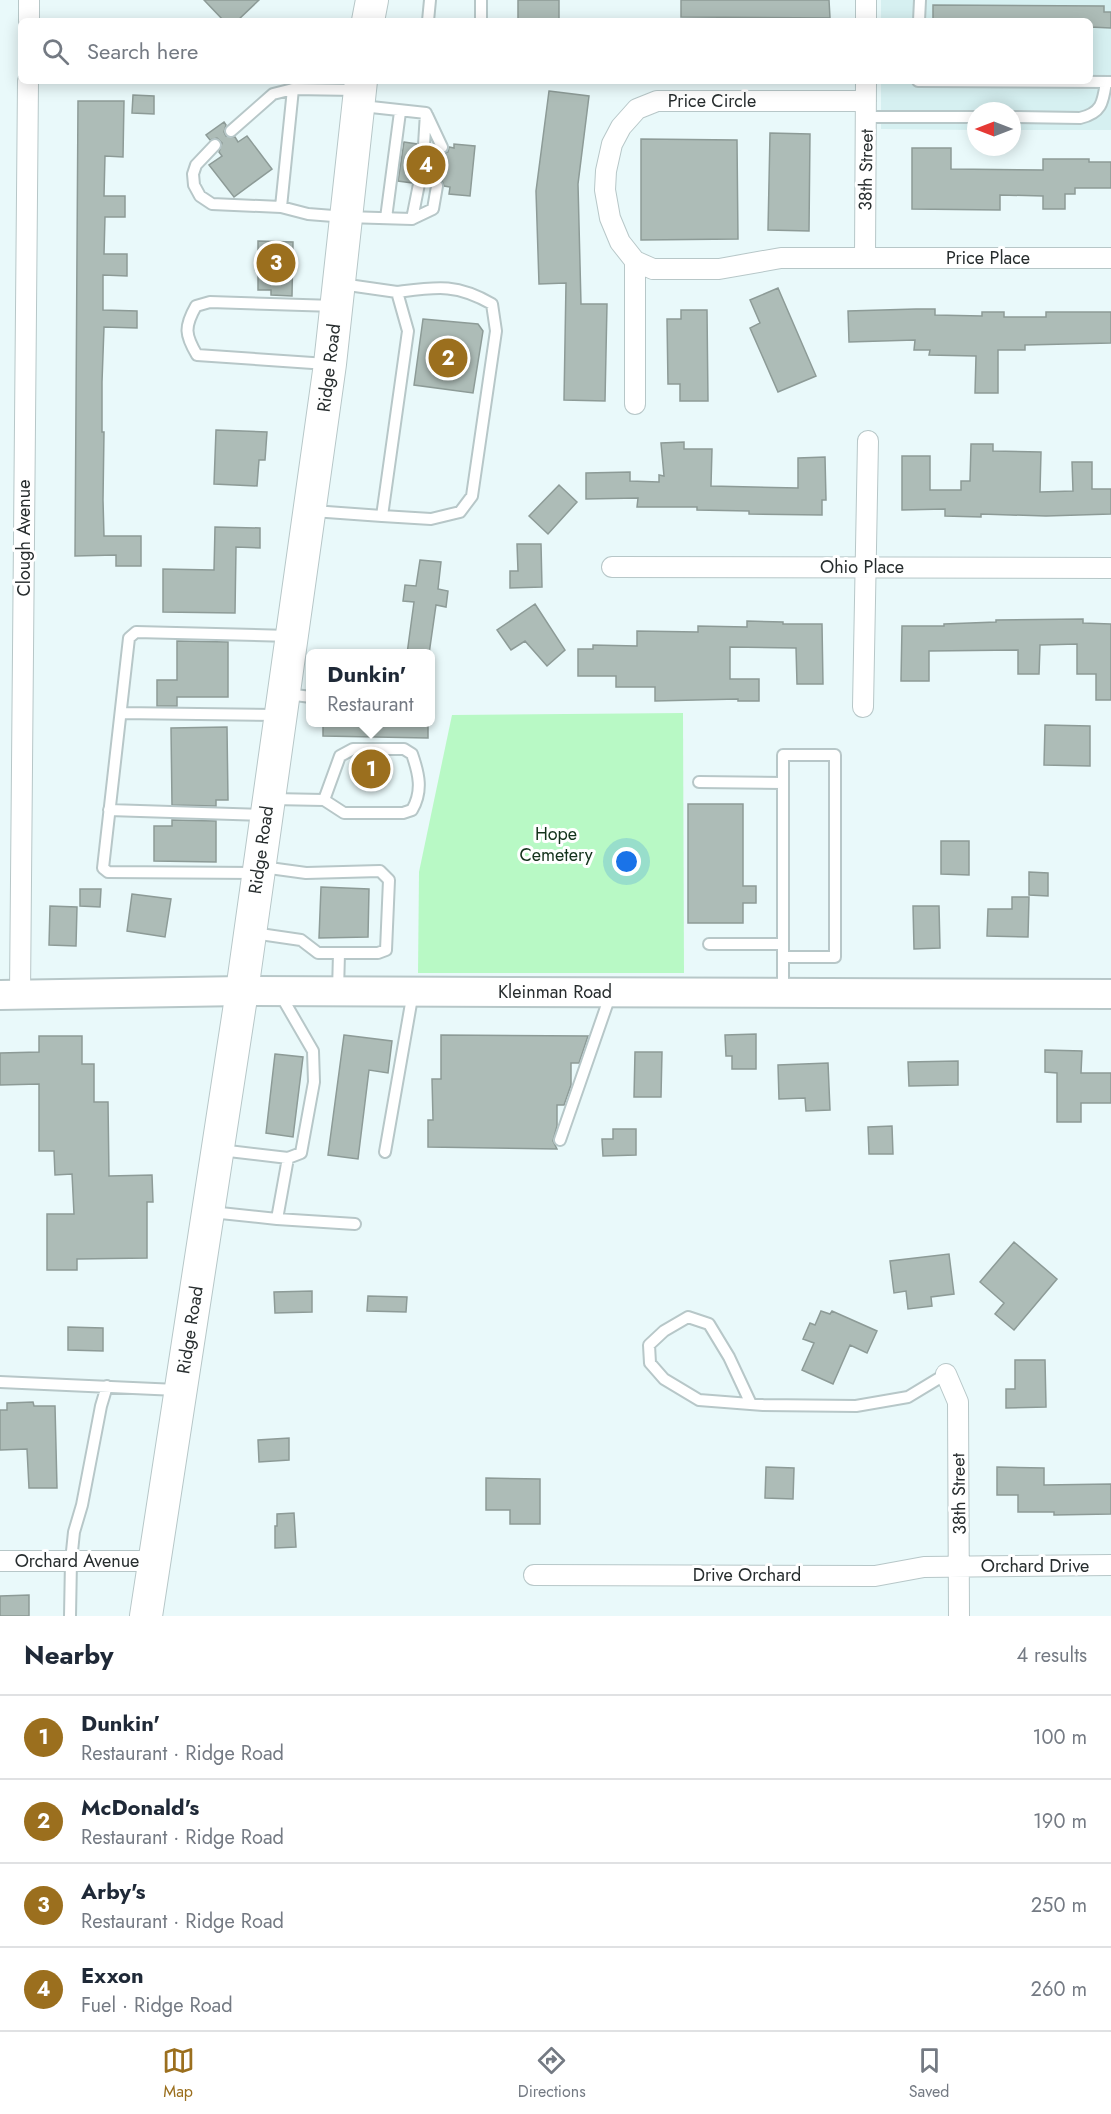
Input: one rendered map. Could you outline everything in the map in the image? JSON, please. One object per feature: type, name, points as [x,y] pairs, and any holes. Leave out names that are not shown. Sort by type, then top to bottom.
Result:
[{"type":"main road","name":"Ridge Road","points":[[146,1616],[242,992],[268,807],[292,702],[292,636],[330,364],[360,92]]},
{"type":"street","points":[[29,0],[29,18]]},
{"type":"street","points":[[866,0],[866,18]]},
{"type":"street","name":"Clough Avenue","points":[[10,995],[28,84]]},
{"type":"street","name":"38th Street","points":[[865,258],[866,84]]},
{"type":"street","name":"Price Circle","points":[[635,261],[620,242],[610,218],[605,190],[606,171],[612,144],[621,127],[637,108],[657,100],[866,109]]},
{"type":"street","points":[[635,404],[635,261],[653,269],[719,269],[781,258],[865,258]]},
{"type":"street","name":"Price Place","points":[[865,258],[1111,258]]},
{"type":"street","points":[[863,707],[868,441]]},
{"type":"street","name":"Ohio Place","points":[[612,567],[1111,568]]},
{"type":"street","name":"Kleinman Road","points":[[10,995],[242,992],[1111,994]]},
{"type":"street","name":"38th Street","points":[[946,1374],[958,1402],[959,1616]]},
{"type":"street","name":"Orchard Avenue","points":[[0,1561],[154,1561]]},
{"type":"street","name":"Orchard Drive","points":[[959,1566],[1111,1566]]},
{"type":"street","name":"Drive Orchard","points":[[534,1575],[875,1576],[924,1568],[959,1566]]},
{"type":"lane","points":[[428,18],[430,0]]},
{"type":"lane","points":[[481,0],[481,18]]},
{"type":"lane","points":[[919,18],[920,0]]},
{"type":"lane","points":[[1021,117],[1080,118],[1091,115],[1098,110],[1109,82],[1093,82]]},
{"type":"lane","points":[[281,207],[293,89]]},
{"type":"lane","points":[[231,131],[273,94],[293,89],[360,92],[400,112],[426,113]]},
{"type":"lane","points":[[866,109],[967,116]]},
{"type":"lane","points":[[386,218],[400,112]]},
{"type":"lane","points":[[424,145],[426,113]]},
{"type":"lane","points":[[426,113],[442,147]]},
{"type":"lane","points":[[215,145],[196,165],[193,174],[194,185],[200,196],[212,204],[281,207],[308,214],[346,217],[412,219],[433,209],[437,186]]},
{"type":"lane","points":[[412,219],[419,184]]},
{"type":"lane","points":[[309,511],[431,519],[460,512],[472,496],[496,331],[492,304],[472,292],[438,287],[397,292],[210,302],[196,306],[188,322],[188,339],[197,355],[330,364]]},
{"type":"lane","points":[[382,516],[408,331],[397,292]]},
{"type":"lane","points":[[250,932],[301,940],[318,953],[378,953],[386,950],[389,880],[380,871],[108,872],[103,868],[129,638],[136,632],[292,636]]},
{"type":"lane","points":[[121,713],[292,702]]},
{"type":"lane","points":[[109,810],[268,807],[324,800],[344,813],[403,813],[412,810],[420,788],[418,770],[412,754],[404,749],[352,749],[339,756],[324,800]]},
{"type":"lane","points":[[783,957],[835,957],[835,755],[783,755],[783,783],[783,945],[783,957],[783,993]]},
{"type":"lane","points":[[699,782],[783,783]]},
{"type":"lane","points":[[709,945],[783,945]]},
{"type":"lane","points":[[338,992],[339,953]]},
{"type":"lane","points":[[217,1150],[288,1158],[301,1153],[314,1082],[313,1051],[279,992]]},
{"type":"lane","points":[[385,1152],[413,992]]},
{"type":"lane","points":[[560,1140],[612,992]]},
{"type":"lane","points":[[277,1219],[288,1158]]},
{"type":"lane","points":[[208,1211],[277,1219],[355,1224]]},
{"type":"lane","points":[[751,1404],[729,1356],[709,1324],[688,1317],[664,1331],[649,1345],[650,1363],[664,1379],[699,1400],[751,1404],[856,1406],[908,1397],[946,1374]]},
{"type":"lane","points":[[0,1382],[181,1390]]},
{"type":"lane","points":[[70,1616],[70,1561],[74,1532],[82,1505],[107,1386]]},
{"type":"shaded area","points":[[881,0],[1111,0],[1111,130],[1021,130],[1021,102],[967,102],[967,130],[881,129],[881,84],[1093,84],[1093,18],[881,18]]},
{"type":"green space","name":"Hope Cemetery","points":[[683,713],[684,973],[418,973],[419,872],[452,715]]},
{"type":"building","points":[[204,0],[259,0],[240,18],[221,18]]},
{"type":"building","points":[[518,0],[559,0],[559,18],[518,18]]},
{"type":"building","points":[[681,0],[829,0],[830,18],[681,17]]},
{"type":"building","points":[[933,5],[1104,6],[1104,12],[1111,12],[1111,28],[1093,27],[1093,18],[933,18]]},
{"type":"building","points":[[549,91],[589,96],[578,184],[581,304],[607,304],[605,401],[564,400],[566,283],[539,284],[536,191]]},
{"type":"building","points":[[133,95],[154,96],[154,114],[132,113]]},
{"type":"building","points":[[78,101],[124,101],[123,157],[105,156],[104,196],[125,196],[125,217],[105,217],[104,254],[127,254],[127,276],[103,275],[103,310],[137,311],[137,328],[104,327],[102,432],[104,432],[104,536],[141,536],[141,566],[116,566],[116,555],[75,556]]},
{"type":"building","points":[[224,122],[226,136],[235,137],[238,142],[247,136],[272,169],[234,197],[209,165],[222,156],[219,152],[222,143],[217,138],[210,140],[206,135]]},
{"type":"building","points":[[770,133],[810,134],[809,231],[768,230]]},
{"type":"building","points":[[641,139],[737,140],[738,239],[641,240]]},
{"type":"building","points":[[404,142],[417,144],[418,149],[423,152],[433,146],[437,153],[442,154],[448,152],[449,147],[454,148],[454,144],[475,146],[470,196],[449,194],[450,187],[444,186],[439,179],[434,179],[430,185],[426,185],[424,179],[420,177],[414,179],[412,183],[398,181]]},
{"type":"building","points":[[912,148],[951,148],[951,169],[1043,170],[1043,159],[1089,159],[1089,162],[1111,162],[1111,188],[1075,188],[1075,194],[1065,194],[1065,209],[1043,209],[1043,196],[1000,195],[1000,210],[912,209]]},
{"type":"building","points":[[258,241],[293,242],[292,296],[271,295],[271,290],[258,290]]},
{"type":"building","points":[[778,288],[816,376],[778,392],[750,328],[760,323],[750,300]]},
{"type":"building","points":[[935,309],[935,315],[982,316],[982,312],[1004,312],[1004,317],[1046,317],[1046,312],[1111,312],[1111,343],[1025,345],[1025,350],[998,350],[998,393],[975,393],[976,356],[929,355],[930,350],[914,350],[915,340],[849,342],[848,311]]},
{"type":"building","points":[[681,310],[707,310],[708,401],[680,401],[680,384],[668,384],[667,319],[681,319]]},
{"type":"building","points":[[423,319],[478,324],[483,331],[473,393],[414,385]]},
{"type":"building","points":[[216,430],[267,432],[265,460],[259,460],[257,486],[214,484]]},
{"type":"building","points":[[684,442],[684,449],[712,449],[711,486],[798,488],[798,458],[825,457],[826,500],[822,500],[822,515],[749,514],[749,511],[697,510],[697,507],[637,507],[638,498],[586,499],[586,473],[630,472],[630,481],[659,482],[659,475],[664,476],[661,443]]},
{"type":"building","points":[[971,444],[993,444],[993,451],[1041,452],[1040,492],[1073,491],[1072,462],[1092,462],[1092,489],[1111,489],[1111,514],[1046,516],[981,514],[981,517],[945,516],[945,509],[902,510],[902,456],[930,456],[930,490],[961,490],[961,481],[970,481]]},
{"type":"building","points":[[559,485],[577,502],[548,534],[529,516]]},
{"type":"building","points":[[215,527],[260,528],[260,548],[236,547],[235,613],[163,612],[163,569],[214,570]]},
{"type":"building","points":[[517,544],[541,544],[542,587],[510,588],[510,571],[518,571]]},
{"type":"building","points":[[420,560],[441,562],[438,589],[448,591],[446,607],[436,605],[430,649],[408,649],[414,602],[403,601],[405,585],[416,586]]},
{"type":"building","points":[[535,604],[565,650],[547,666],[525,641],[511,650],[497,630]]},
{"type":"building","points":[[1083,619],[1083,623],[1111,624],[1111,700],[1096,700],[1096,674],[1077,674],[1077,644],[1040,645],[1039,674],[1018,674],[1018,650],[929,651],[929,681],[901,681],[902,626],[944,626],[944,624],[996,622],[996,620]]},
{"type":"building","points":[[747,621],[822,624],[823,684],[797,684],[796,648],[730,647],[730,679],[759,679],[759,701],[738,701],[738,699],[655,701],[655,687],[616,687],[616,676],[578,676],[578,649],[593,649],[593,645],[637,646],[637,631],[698,632],[698,626],[747,627]]},
{"type":"building","points":[[177,641],[228,642],[228,697],[177,697],[177,706],[157,706],[157,680],[177,680]]},
{"type":"building","points":[[1045,725],[1090,726],[1090,766],[1044,765]]},
{"type":"building","points":[[227,727],[228,800],[216,800],[216,806],[172,805],[171,728]]},
{"type":"building","points":[[323,727],[428,727],[428,738],[323,736]]},
{"type":"building","points":[[688,804],[743,804],[743,886],[756,886],[756,903],[743,903],[743,923],[688,923]]},
{"type":"building","points":[[172,820],[216,821],[216,862],[154,861],[154,826],[172,826]]},
{"type":"building","points":[[941,841],[969,841],[969,875],[941,874]]},
{"type":"building","points":[[1029,872],[1048,873],[1048,896],[1029,895]]},
{"type":"building","points":[[321,887],[369,889],[368,937],[319,938]]},
{"type":"building","points":[[80,889],[101,889],[100,907],[80,906]]},
{"type":"building","points":[[132,894],[171,899],[165,937],[127,931]]},
{"type":"building","points":[[1012,897],[1029,897],[1028,937],[987,936],[988,909],[1012,909]]},
{"type":"building","points":[[50,906],[77,907],[76,946],[49,945]]},
{"type":"building","points":[[913,906],[939,906],[940,948],[914,949]]},
{"type":"building","points":[[756,1034],[756,1069],[732,1069],[732,1056],[726,1056],[725,1035]]},
{"type":"building","points":[[344,1035],[392,1041],[388,1073],[369,1070],[358,1159],[328,1155]]},
{"type":"building","points":[[441,1035],[588,1036],[579,1063],[571,1063],[571,1085],[564,1105],[557,1105],[557,1126],[553,1141],[557,1149],[428,1147],[428,1120],[433,1120],[432,1079],[441,1079]]},
{"type":"building","points":[[39,1036],[82,1036],[82,1064],[94,1064],[94,1102],[108,1102],[109,1176],[152,1175],[153,1202],[147,1202],[147,1258],[77,1259],[77,1270],[47,1270],[47,1214],[74,1214],[72,1174],[55,1175],[54,1151],[39,1151],[39,1084],[0,1085],[0,1053],[39,1052]]},
{"type":"building","points":[[1045,1050],[1082,1051],[1081,1073],[1111,1073],[1111,1103],[1081,1103],[1081,1122],[1057,1122],[1057,1073],[1045,1072]]},
{"type":"building","points":[[635,1052],[662,1052],[661,1097],[634,1097]]},
{"type":"building","points":[[275,1054],[303,1057],[293,1137],[266,1133]]},
{"type":"building","points":[[958,1061],[958,1085],[909,1086],[908,1062]]},
{"type":"building","points":[[828,1063],[830,1110],[806,1111],[805,1098],[779,1099],[778,1065]]},
{"type":"building","points":[[892,1126],[893,1154],[869,1154],[868,1127]]},
{"type":"building","points":[[613,1129],[636,1129],[636,1155],[603,1156],[602,1139],[613,1139]]},
{"type":"building","points":[[1014,1242],[1057,1279],[1014,1330],[995,1314],[1004,1303],[980,1282]]},
{"type":"building","points":[[949,1254],[954,1294],[931,1297],[932,1306],[908,1309],[906,1291],[894,1293],[890,1261]]},
{"type":"building","points":[[312,1291],[312,1312],[275,1313],[274,1292]]},
{"type":"building","points":[[368,1296],[407,1297],[406,1312],[367,1311]]},
{"type":"building","points":[[821,1311],[830,1314],[832,1311],[877,1331],[867,1353],[850,1345],[833,1384],[802,1370],[814,1343],[803,1339],[810,1323],[815,1325]]},
{"type":"building","points":[[68,1327],[103,1328],[103,1351],[68,1350]]},
{"type":"building","points":[[1015,1360],[1045,1360],[1046,1407],[1006,1408],[1006,1389],[1015,1389]]},
{"type":"building","points":[[33,1402],[34,1406],[55,1406],[57,1488],[29,1488],[27,1449],[0,1450],[0,1410],[7,1410],[7,1403]]},
{"type":"building","points":[[289,1438],[289,1460],[259,1462],[258,1440]]},
{"type":"building","points":[[766,1467],[794,1468],[793,1499],[765,1498]]},
{"type":"building","points":[[997,1467],[1044,1468],[1044,1485],[1111,1484],[1111,1514],[1054,1515],[1054,1512],[1018,1512],[1018,1495],[997,1495]]},
{"type":"building","points":[[486,1478],[540,1479],[540,1524],[510,1524],[510,1510],[486,1510]]},
{"type":"building","points":[[294,1513],[296,1547],[275,1548],[277,1514]]},
{"type":"building","points":[[29,1595],[29,1616],[0,1616],[0,1596]]},
{"type":"place","name":"Exxon","points":[[426,165]]},
{"type":"place","name":"Arby's","points":[[276,263]]},
{"type":"place","name":"McDonald's","points":[[448,358]]},
{"type":"place","name":"Dunkin'","points":[[371,769]]}]
